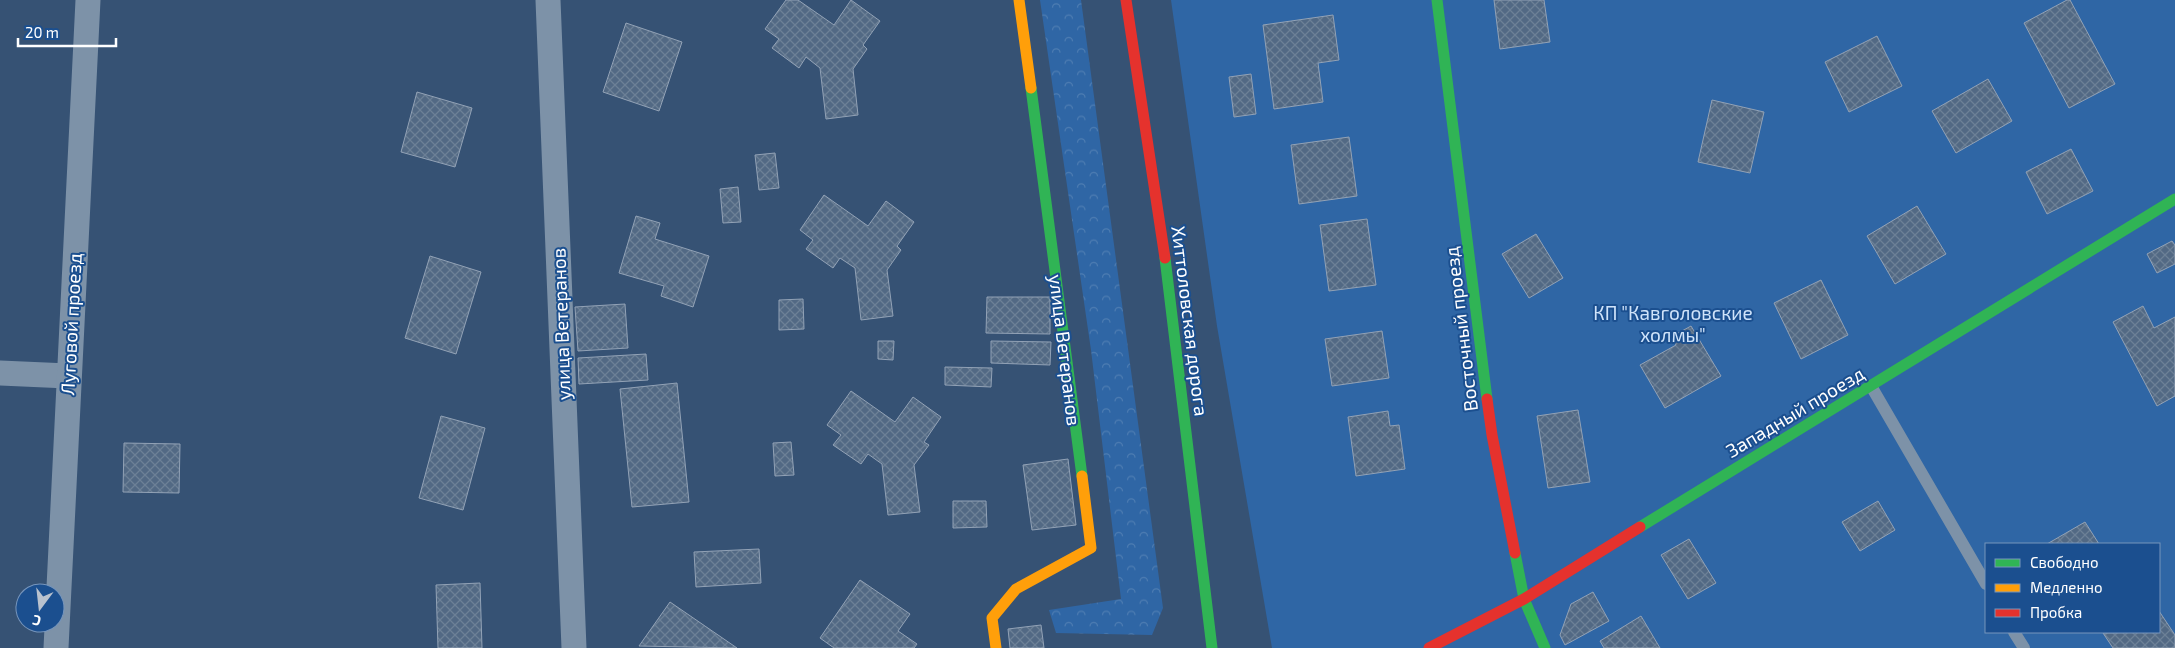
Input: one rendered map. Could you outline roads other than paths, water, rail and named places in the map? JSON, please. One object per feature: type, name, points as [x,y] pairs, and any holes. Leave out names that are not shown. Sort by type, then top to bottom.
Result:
[{"type":"street","name":"Луговой проезд","points":[[56,648],[88,0]]},
{"type":"street","name":"улица Ветеранов","points":[[548,0],[574,648]]},
{"type":"street","name":"улица Ветеранов","points":[[996,648],[992,618],[1016,589],[1091,548],[1019,0]]},
{"type":"street","name":"Хиттоловская дорога","points":[[1126,0],[1170,289],[1212,648]]},
{"type":"street","name":"Восточный проезд","points":[[1437,0],[1492,435],[1524,599],[1545,648]]},
{"type":"street","name":"Западный проезд","points":[[1429,648],[1524,599],[2175,199]]},
{"type":"street","points":[[0,373],[68,376]]},
{"type":"lane","points":[[1871,386],[1985,582]]},
{"type":"lane","points":[[2015,633],[2024,648]]},
{"type":"park label","name":"КП \"Кавголовские холмы\"","points":[[1673,324]]}]
